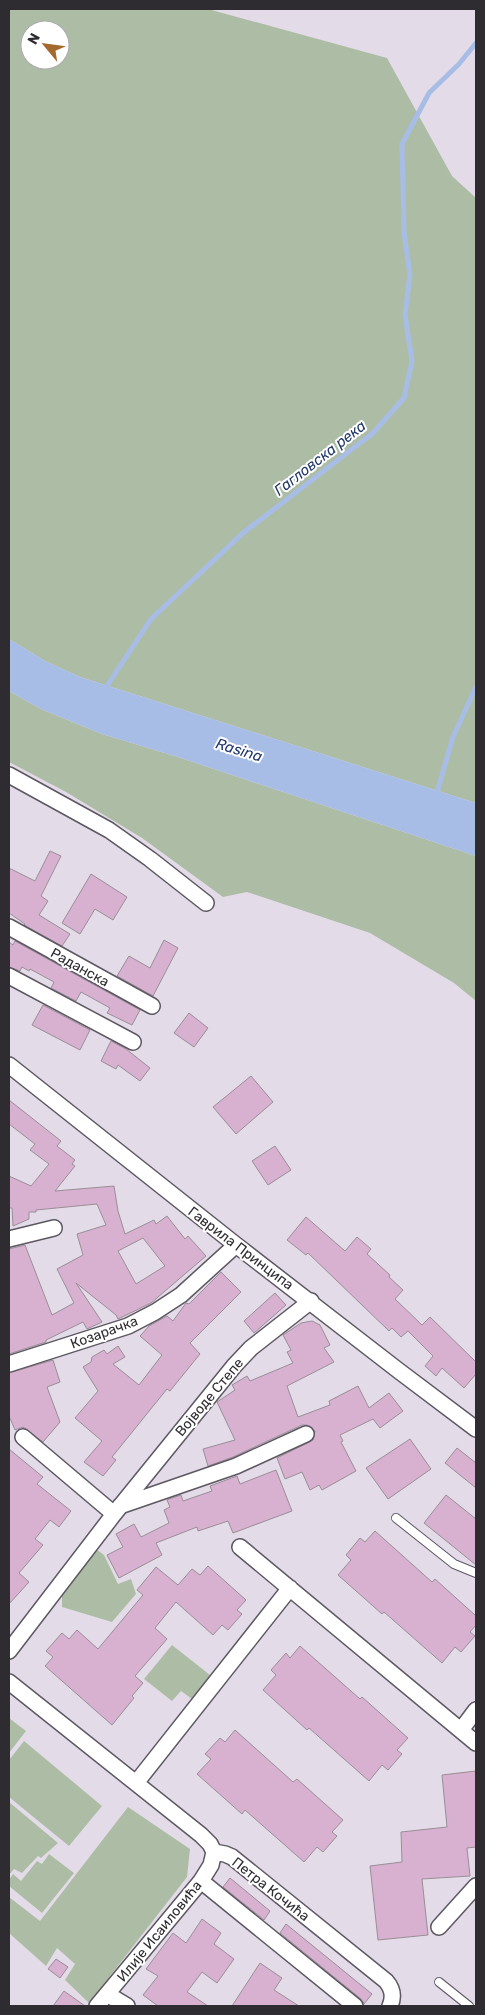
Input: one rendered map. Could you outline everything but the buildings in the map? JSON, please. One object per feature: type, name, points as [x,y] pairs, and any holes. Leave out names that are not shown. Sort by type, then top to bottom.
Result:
[{"type":"street","points":[[9,775],[109,830],[206,903]]},
{"type":"street","name":"Раданска","points":[[9,928],[152,1006]]},
{"type":"street","points":[[9,976],[133,1042]]},
{"type":"street","name":"Гаврила Принципа","points":[[9,1065],[236,1245],[476,1429]]},
{"type":"street","points":[[9,1239],[54,1228]]},
{"type":"street","name":"Козарачка","points":[[9,1364],[135,1323],[181,1295],[236,1245]]},
{"type":"street","name":"Војводе Степе","points":[[9,1650],[117,1510],[234,1366],[252,1348],[311,1301]]},
{"type":"street","points":[[23,1437],[117,1510],[236,1466],[306,1434]]},
{"type":"street","points":[[240,1547],[476,1743]]},
{"type":"street","points":[[136,1783],[290,1588]]},
{"type":"street","name":"Петра Кочића","points":[[9,1682],[200,1835],[210,1844],[214,1852],[232,1857],[386,1981],[392,1991],[393,1998],[390,2006]]},
{"type":"street","points":[[461,1730],[476,1710]]},
{"type":"street","name":"Илије Исаиловића","points":[[102,2000],[201,1881],[211,1865],[214,1852]]},
{"type":"street","points":[[201,1881],[355,2006]]},
{"type":"street","points":[[439,1928],[475,1889]]},
{"type":"street","points":[[102,2000],[127,2006]]},
{"type":"lane","points":[[396,1518],[454,1564],[476,1573]]},
{"type":"lane","points":[[439,1982],[469,2006]]},
{"type":"green space","points":[[9,9],[208,9],[387,58],[452,176],[476,198],[476,803],[80,677],[45,661],[9,639]]},
{"type":"green space","points":[[9,691],[41,709],[102,734],[178,757],[476,856],[476,1001],[454,983],[370,933],[247,892],[223,897],[142,838],[66,792],[9,762]]},
{"type":"green space","points":[[96,1549],[104,1555],[118,1584],[131,1579],[136,1594],[112,1622],[62,1607],[62,1589]]},
{"type":"green space","points":[[172,1645],[210,1675],[192,1699],[181,1691],[172,1701],[144,1679]]},
{"type":"green space","points":[[9,1718],[26,1731],[9,1753]]},
{"type":"green space","points":[[24,1741],[102,1806],[69,1846],[9,1797],[9,1760]]},
{"type":"green space","points":[[9,1802],[58,1843],[41,1858],[38,1856],[22,1873],[14,1869],[9,1875]]},
{"type":"green space","points":[[128,1807],[190,1849],[187,1877],[89,2003],[65,1980],[75,1964],[57,1948],[46,1966],[9,1933],[9,1897],[40,1921]]},
{"type":"green space","points":[[49,1854],[74,1873],[42,1913],[9,1886],[9,1880],[13,1874],[21,1881],[37,1861],[42,1864]]},
{"type":"water","name":"Rasina","points":[[9,639],[45,661],[80,677],[476,803],[476,856],[178,757],[102,734],[41,709],[9,691]]},
{"type":"waterway","name":"Гагловска река","points":[[103,692],[151,619],[243,533],[373,433],[404,398],[412,361],[405,315],[410,275],[404,232],[402,144],[429,93],[459,64],[476,43]]},
{"type":"waterway","points":[[436,796],[453,737],[476,687]]}]
